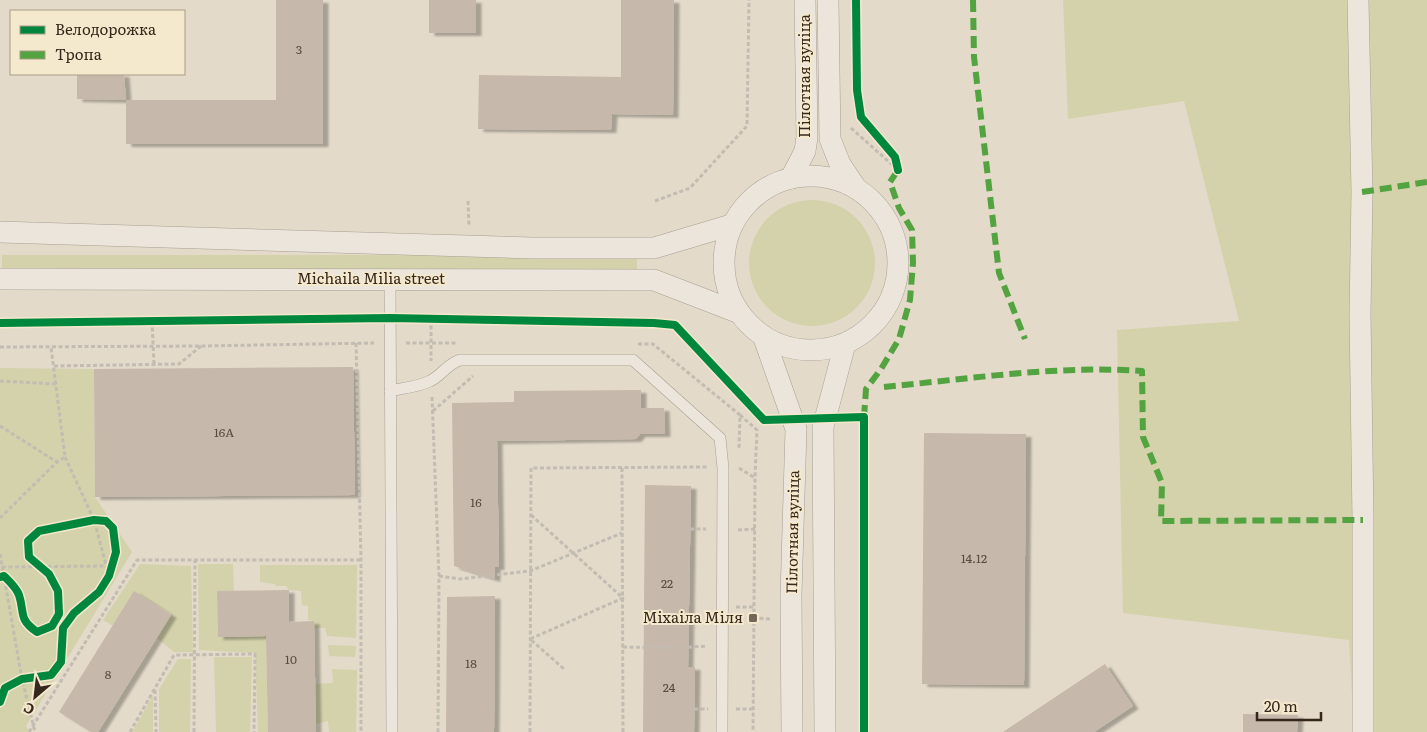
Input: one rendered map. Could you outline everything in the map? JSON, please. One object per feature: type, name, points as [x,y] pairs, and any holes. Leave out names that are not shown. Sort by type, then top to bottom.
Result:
[{"type":"street","name":"Пілотная вуліца","points":[[791,178],[805,151],[805,0]]},
{"type":"street","name":"Пілотная вуліца","points":[[828,0],[830,139],[840,164],[856,188]]},
{"type":"street","points":[[1358,0],[1362,192],[1360,314],[1363,520],[1362,732]]},
{"type":"street","points":[[803,175],[830,177],[856,188],[877,205],[892,229],[898,255],[897,283],[886,309],[869,330],[845,344],[818,351],[790,349],[764,338],[737,312],[727,291],[723,269],[724,246],[731,225],[749,200],[774,183],[803,175]]},
{"type":"street","points":[[0,232],[532,248],[654,248],[731,225]]},
{"type":"street","name":"Michaila Milia street","points":[[0,279],[654,280],[737,312]]},
{"type":"street","name":"Пілотная вуліца","points":[[764,338],[796,429],[791,596],[792,732]]},
{"type":"street","name":"Пілотная вуліца","points":[[825,732],[823,427],[845,344]]},
{"type":"lane","points":[[390,280],[392,732]]},
{"type":"lane","points":[[390,391],[432,381],[453,362],[460,360],[633,360],[720,438],[723,468],[722,732]]},
{"type":"path","points":[[655,201],[690,188],[747,126],[749,0]]},
{"type":"path","points":[[850,127],[898,170]]},
{"type":"path","points":[[889,150],[895,157],[898,170]]},
{"type":"path","points":[[438,732],[439,576],[431,343],[427,319],[440,319]]},
{"type":"path","points":[[142,321],[162,321]]},
{"type":"path","points":[[152,321],[154,364]]},
{"type":"path","points":[[356,343],[361,560],[361,732]]},
{"type":"path","points":[[0,347],[460,343]]},
{"type":"path","points":[[634,344],[653,344],[757,430],[753,732]]},
{"type":"path","points":[[54,366],[179,364],[201,346]]},
{"type":"path","points":[[51,347],[65,457],[109,576]]},
{"type":"path","points":[[432,412],[490,360]]},
{"type":"path","points":[[0,381],[56,384]]},
{"type":"path","points":[[739,450],[740,415]]},
{"type":"path","points":[[0,426],[57,462]]},
{"type":"path","points":[[0,518],[57,462],[65,457]]},
{"type":"path","points":[[709,458],[710,467]]},
{"type":"path","points":[[739,459],[739,467]]},
{"type":"path","points":[[530,732],[531,468],[739,467],[755,478]]},
{"type":"path","points":[[622,468],[623,732]]},
{"type":"path","points":[[530,515],[623,598]]},
{"type":"path","points":[[90,521],[106,521]]},
{"type":"path","points":[[439,576],[460,579],[530,571],[622,533]]},
{"type":"path","points":[[0,554],[2,576],[26,679],[35,732]]},
{"type":"path","points":[[29,557],[49,574]]},
{"type":"path","points":[[104,584],[109,576],[114,560]]},
{"type":"path","points":[[29,732],[137,560],[361,560]]},
{"type":"path","points":[[194,732],[195,560]]},
{"type":"path","points":[[2,567],[106,566]]},
{"type":"path","points":[[2,576],[15,589]]},
{"type":"path","points":[[530,639],[623,598]]},
{"type":"path","points":[[530,639],[564,669]]},
{"type":"path","points":[[623,647],[675,648],[710,646]]},
{"type":"path","points":[[130,732],[174,655],[255,654],[254,732]]},
{"type":"path","points":[[13,684],[26,679]]},
{"type":"path","points":[[154,689],[156,732]]},
{"type":"green space","points":[[1063,0],[1427,0],[1427,732],[1354,732],[1349,640],[1123,613],[1117,330],[1239,321],[1184,101],[1068,119]]},
{"type":"green space","points":[[812,200],[836,205],[847,210],[857,218],[865,228],[870,239],[875,263],[870,287],[865,298],[857,308],[847,316],[836,321],[812,326],[788,321],[777,316],[767,308],[759,298],[754,287],[749,263],[754,239],[759,228],[767,218],[777,210],[788,205]]},
{"type":"green space","points":[[2,255],[637,255],[637,273],[2,273]]},
{"type":"green space","points":[[0,368],[94,369],[95,497],[132,552],[26,726],[29,732],[0,732]]},
{"type":"green space","points":[[140,564],[191,566],[193,652],[174,652],[157,638],[171,614],[134,592],[113,626],[103,620]]},
{"type":"green space","points":[[198,564],[233,564],[234,591],[217,591],[218,637],[266,636],[268,732],[258,732],[255,653],[199,650]]},
{"type":"green space","points":[[260,565],[357,565],[356,638],[327,636],[325,628],[314,628],[314,621],[308,620],[308,606],[302,605],[301,591],[289,590],[286,586],[276,586],[275,584],[260,582]]},
{"type":"green space","points":[[328,645],[356,646],[355,657],[329,656]]},
{"type":"green space","points":[[214,657],[252,657],[250,732],[216,732]]},
{"type":"green space","points":[[178,659],[191,659],[190,732],[159,732],[159,689]]},
{"type":"green space","points":[[332,669],[357,670],[356,732],[329,732],[328,721],[316,724],[315,684],[333,683]]},
{"type":"green space","points":[[153,696],[153,732],[132,732]]},
{"type":"building","points":[[276,0],[323,0],[323,144],[126,144],[126,100],[276,100]]},
{"type":"building","points":[[429,0],[476,0],[476,33],[429,33]]},
{"type":"building","points":[[621,0],[674,0],[673,115],[612,114],[611,130],[478,129],[479,75],[621,77]]},
{"type":"building","points":[[77,75],[124,75],[126,100],[77,99]]},
{"type":"building","points":[[353,367],[355,495],[95,497],[94,369]]},
{"type":"building","points":[[641,390],[641,408],[664,408],[665,434],[640,434],[636,439],[497,441],[499,567],[495,567],[495,579],[454,566],[452,403],[514,402],[514,391]]},
{"type":"building","points":[[924,433],[1026,434],[1024,685],[922,684]]},
{"type":"building","points":[[645,485],[691,486],[688,667],[695,667],[694,732],[643,732]]},
{"type":"building","points":[[289,590],[289,622],[314,621],[316,732],[268,732],[266,636],[218,637],[217,591]]},
{"type":"building","points":[[134,591],[171,615],[98,732],[91,732],[59,712]]},
{"type":"building","points":[[495,596],[494,732],[446,732],[447,597]]},
{"type":"building","points":[[1105,664],[1133,706],[1094,732],[1003,732]]},
{"type":"building","points":[[1243,714],[1298,715],[1297,732],[1243,732]]},
{"type":"marked path","points":[[973,0],[974,57],[999,273],[1025,339]]},
{"type":"marked path","points":[[864,417],[866,389],[881,369],[899,339],[910,300],[913,263],[912,230],[899,208],[890,182],[898,170]]},
{"type":"marked path","points":[[1362,192],[1427,182]]},
{"type":"marked path","points":[[884,387],[1046,371],[1142,371],[1143,437],[1162,483],[1161,521],[1363,520]]},
{"type":"cycle path","points":[[856,0],[857,90],[861,117],[895,157],[898,170]]},
{"type":"cycle path","points":[[0,323],[390,318],[675,325],[764,420],[864,417],[864,732]]},
{"type":"cycle path","points":[[0,577],[4,576],[16,589],[21,601],[23,615],[31,627],[37,632],[52,626],[59,614],[58,591],[49,574],[29,557],[28,541],[39,531],[94,520],[106,521],[113,528],[116,552],[109,576],[99,592],[74,613],[63,628],[61,662],[51,675],[22,679],[5,688],[0,702]]},
{"type":"place","name":"Міхаіла Міля","points":[[753,618]]}]
